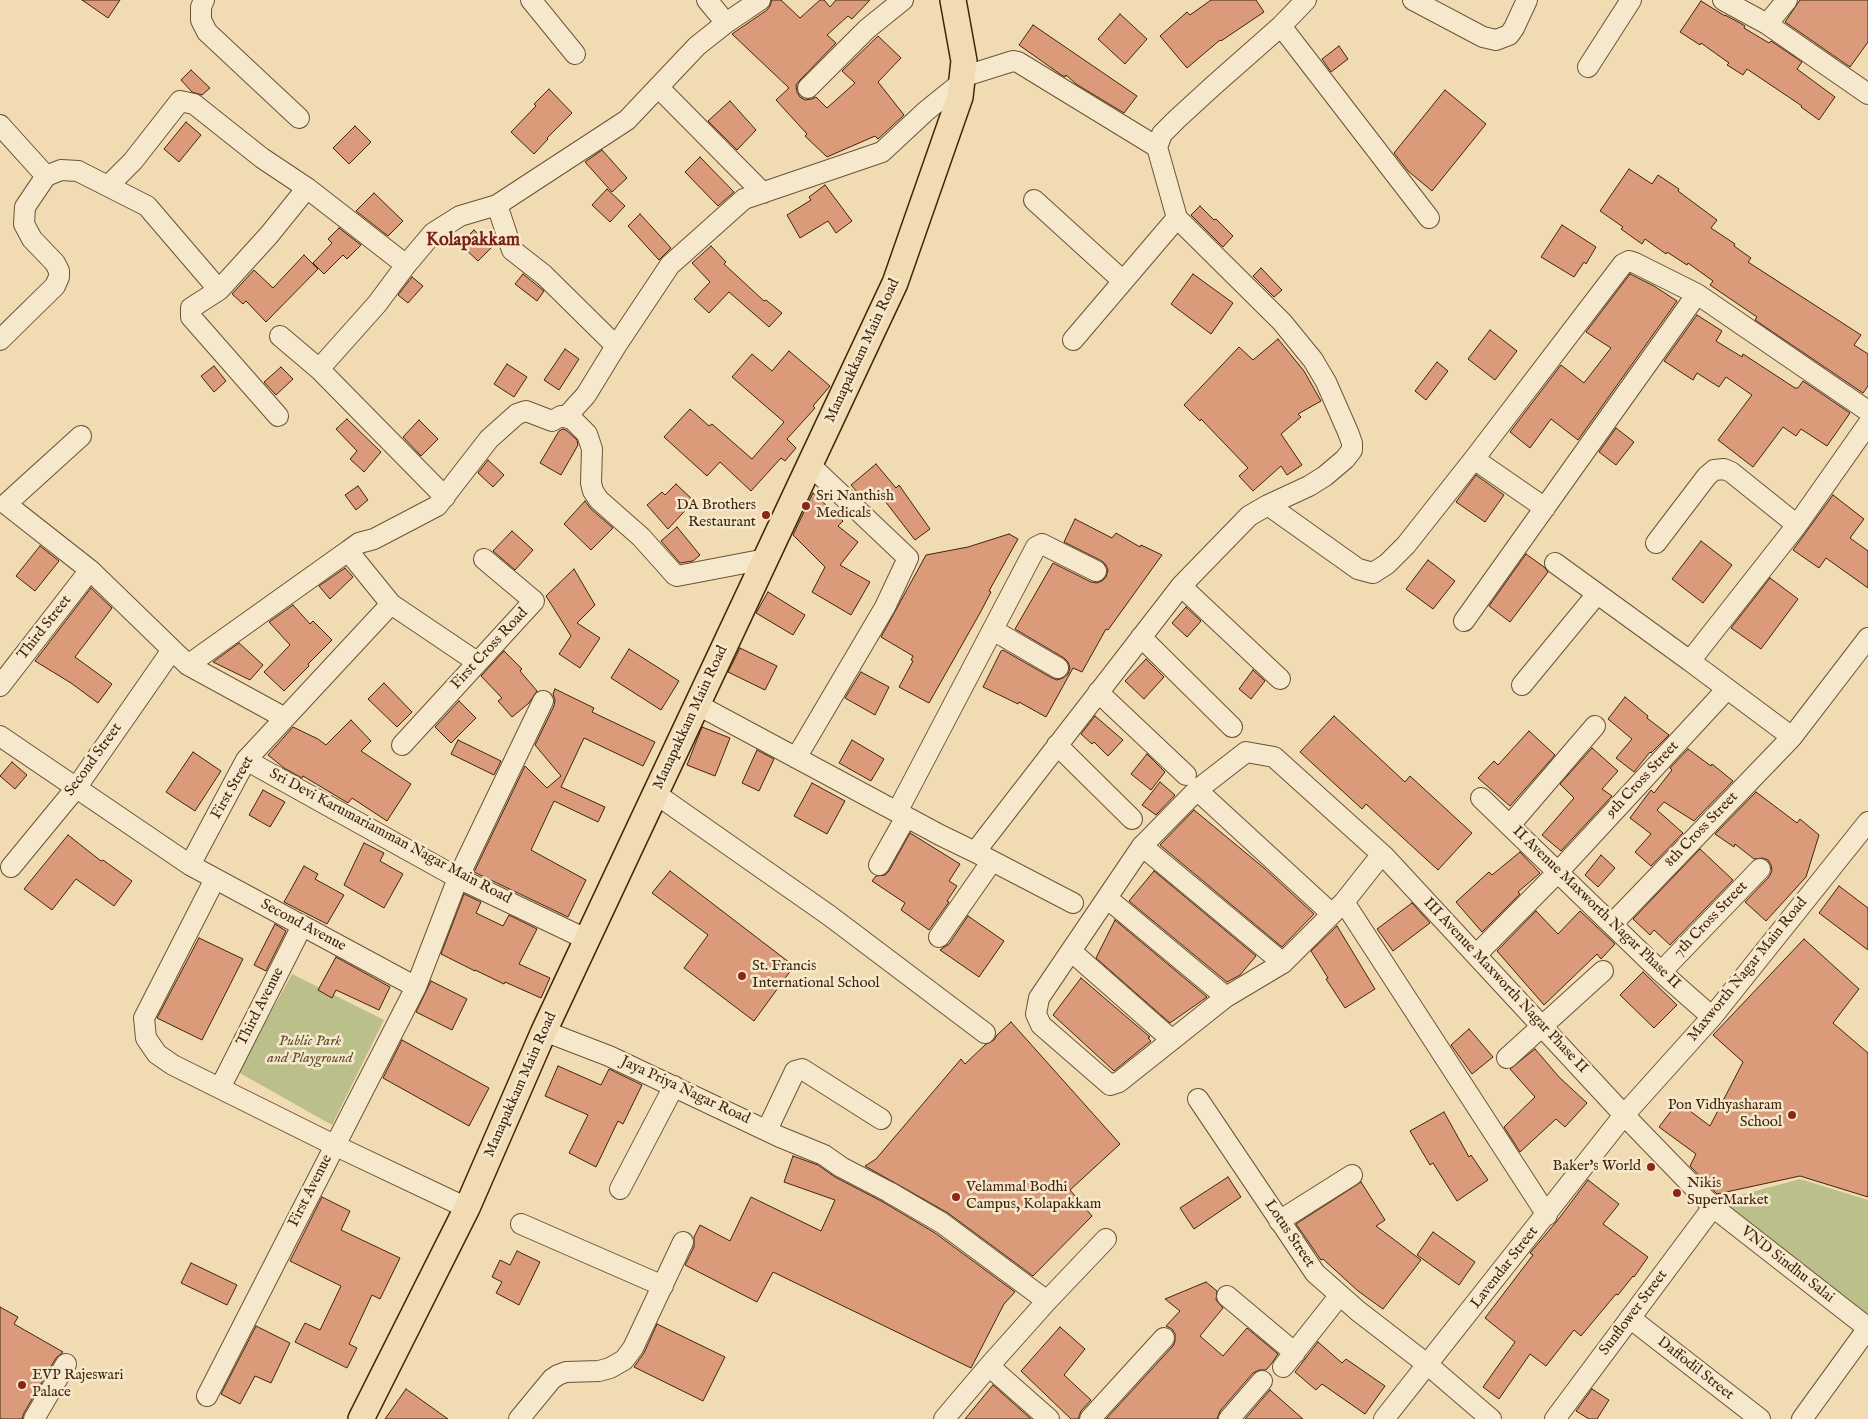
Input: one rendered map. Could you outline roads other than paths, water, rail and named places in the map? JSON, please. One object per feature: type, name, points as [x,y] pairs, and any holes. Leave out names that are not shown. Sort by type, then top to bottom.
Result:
[{"type":"main road","name":"Manapakkam Main Road","points":[[361,1419],[467,1208],[544,1031],[895,284],[960,97],[964,61],[952,0]]},
{"type":"street","points":[[204,0],[201,7],[201,20],[207,32],[299,118]]},
{"type":"street","points":[[532,0],[575,54]]},
{"type":"street","points":[[707,0],[726,23]]},
{"type":"street","points":[[318,369],[377,304],[433,233],[460,216],[497,205],[627,120],[697,46],[760,0]]},
{"type":"street","points":[[808,88],[867,29],[904,0]]},
{"type":"street","points":[[939,936],[984,856],[1057,746],[1181,586],[1249,516],[1325,476],[1345,459],[1352,450],[1352,443],[1326,382],[1313,360],[1282,322],[1177,218],[1157,147],[1162,134],[1177,119],[1281,26],[1306,0]]},
{"type":"street","points":[[1413,0],[1483,37],[1496,40],[1509,35],[1527,0]]},
{"type":"street","points":[[1588,67],[1631,0]]},
{"type":"street","points":[[1723,0],[1767,24],[1868,94]]},
{"type":"street","points":[[1767,24],[1787,0]]},
{"type":"street","points":[[1281,26],[1429,218]]},
{"type":"street","points":[[566,417],[586,395],[670,265],[744,199],[882,152],[962,79],[1013,61],[1018,62],[1157,147]]},
{"type":"street","points":[[658,87],[763,193]]},
{"type":"street","points":[[108,186],[133,161],[180,101],[194,104],[262,158],[307,188],[406,265]]},
{"type":"street","points":[[0,124],[46,176]]},
{"type":"street","points":[[0,340],[55,286],[59,277],[59,271],[54,263],[32,240],[24,224],[25,207],[46,176],[61,170],[78,171],[147,206],[219,290]]},
{"type":"street","points":[[278,416],[191,317],[191,308],[219,290],[269,235],[307,188]]},
{"type":"street","points":[[1034,200],[1123,281]]},
{"type":"street","points":[[497,205],[512,250],[544,275],[616,346]]},
{"type":"street","points":[[1073,340],[1177,218]]},
{"type":"street","points":[[1268,505],[1358,569],[1373,573],[1387,564],[1406,545],[1474,459],[1622,264],[1629,261],[1697,294],[1868,411]]},
{"type":"street","points":[[1464,621],[1697,294]]},
{"type":"street","points":[[280,336],[318,369],[445,497]]},
{"type":"street","points":[[188,665],[359,543],[374,539],[437,506],[489,439],[517,414],[526,411],[552,421],[561,416],[566,417],[572,420],[586,434],[592,449],[591,483],[599,500],[642,537],[675,575],[766,559]]},
{"type":"street","points":[[1690,661],[1797,525],[1868,424]]},
{"type":"street","points":[[81,436],[2,504],[90,570],[188,665],[285,718]]},
{"type":"street","points":[[1474,459],[1545,508]]},
{"type":"street","points":[[796,758],[885,607],[908,558],[810,465]]},
{"type":"street","points":[[1656,543],[1707,476],[1714,470],[1724,469],[1732,472],[1797,525]]},
{"type":"street","points":[[878,865],[901,814],[992,630],[1035,549],[1042,544],[1096,572]]},
{"type":"street","points":[[348,551],[391,604],[477,662]]},
{"type":"street","name":"First Cross Road","points":[[402,745],[534,601],[484,559]]},
{"type":"street","points":[[1555,563],[1792,737]]},
{"type":"street","name":"Third Street","points":[[0,686],[90,570]]},
{"type":"street","points":[[1181,586],[1280,679]]},
{"type":"street","points":[[1522,685],[1597,594]]},
{"type":"street","name":"First Street","points":[[190,865],[246,760],[391,604]]},
{"type":"street","points":[[992,630],[1058,668]]},
{"type":"street","points":[[1141,637],[1232,727]]},
{"type":"street","name":"8th Cross Street","points":[[1612,923],[1792,737],[1868,638]]},
{"type":"street","name":"Second Street","points":[[11,867],[76,788],[172,650]]},
{"type":"street","name":"9th Cross Street","points":[[1476,955],[1558,872],[1727,689]]},
{"type":"street","points":[[1098,692],[1191,783],[1338,908],[1547,1215]]},
{"type":"street","name":"First Avenue","points":[[207,1396],[416,987],[458,878],[543,701]]},
{"type":"street","points":[[698,705],[901,814],[1073,903]]},
{"type":"street","points":[[1510,825],[1594,726]]},
{"type":"street","name":"Second Avenue","points":[[0,736],[190,865],[416,987]]},
{"type":"street","points":[[1057,746],[1132,820]]},
{"type":"street","name":"III Avenue Maxworth Nagar Phase II","points":[[1172,1040],[1119,1082],[1110,1085],[1041,1025],[1036,1014],[1039,998],[1108,899],[1142,846],[1191,783],[1246,752],[1274,757],[1383,855],[1624,1115]]},
{"type":"street","name":"Sri Devi Karumariamman Nagar Main Road","points":[[246,760],[458,878],[588,940]]},
{"type":"street","points":[[656,794],[830,916],[985,1033]]},
{"type":"street","name":"II Avenue Maxworth Nagar Phase II","points":[[1481,798],[1661,972],[1712,1017]]},
{"type":"street","name":"Maxworth Nagar Main Road","points":[[1624,1115],[1712,1017],[1868,822]]},
{"type":"street","points":[[1142,846],[1284,963]]},
{"type":"street","points":[[1072,952],[1172,1040],[1226,997],[1284,963],[1338,908],[1383,855]]},
{"type":"street","name":"7th Cross Street","points":[[1661,972],[1760,869]]},
{"type":"street","points":[[215,879],[144,1018],[146,1038],[157,1054],[173,1065],[334,1145],[467,1208]]},
{"type":"street","points":[[1108,899],[1226,997]]},
{"type":"street","name":"Third Avenue","points":[[220,1088],[302,926]]},
{"type":"street","points":[[1507,1058],[1603,971]]},
{"type":"street","name":"Jaya Priya Nagar Road","points":[[544,1031],[609,1056],[824,1155],[841,1167],[890,1192],[942,1223],[1047,1301]]},
{"type":"street","points":[[767,1130],[795,1070],[802,1069],[881,1119]]},
{"type":"street","points":[[620,1189],[674,1086]]},
{"type":"street","name":"Lotus Street","points":[[1198,1099],[1312,1270],[1491,1419]]},
{"type":"street","name":"Lavendar Street","points":[[1384,1419],[1547,1215],[1624,1115]]},
{"type":"street","name":"VND Sindhu Salai","points":[[1624,1115],[1713,1207],[1868,1328]]},
{"type":"street","points":[[1279,1221],[1352,1175]]},
{"type":"street","name":"Sunflower Street","points":[[1555,1419],[1713,1207]]},
{"type":"street","points":[[521,1224],[662,1286]]},
{"type":"street","points":[[944,1419],[1047,1301],[1106,1239]]},
{"type":"street","points":[[519,1419],[552,1379],[558,1375],[566,1372],[599,1371],[610,1368],[624,1360],[633,1348],[683,1242]]},
{"type":"street","points":[[1227,1296],[1289,1360],[1340,1295]]},
{"type":"street","name":"Daffodil Street","points":[[1630,1318],[1760,1419]]},
{"type":"street","points":[[1802,1419],[1868,1328]]},
{"type":"street","points":[[1090,1419],[1164,1338]]},
{"type":"street","points":[[34,1419],[66,1364]]},
{"type":"street","points":[[989,1366],[1049,1419]]},
{"type":"street","points":[[1229,1419],[1262,1381]]},
{"type":"place","name":"Sri Nanthish Medicals","points":[[806,506]]},
{"type":"place","name":"DA Brothers Restaurant","points":[[766,515]]},
{"type":"place","name":"St. Francis International School","points":[[742,976]]},
{"type":"place","name":"Pon Vidhyasharam School","points":[[1792,1115]]},
{"type":"place","name":"Baker's World","points":[[1651,1167]]},
{"type":"place","name":"Nikis SuperMarket","points":[[1677,1193]]},
{"type":"place","name":"Velammal Bodhi Campus, Kolapakkam","points":[[956,1197]]},
{"type":"place","name":"EVP Rajeswari Palace","points":[[22,1385]]},
{"type":"district","name":"Kolapakkam","points":[[473,241]]},
{"type":"park label","name":"Public Park and Playground","points":[[310,1050]]}]
